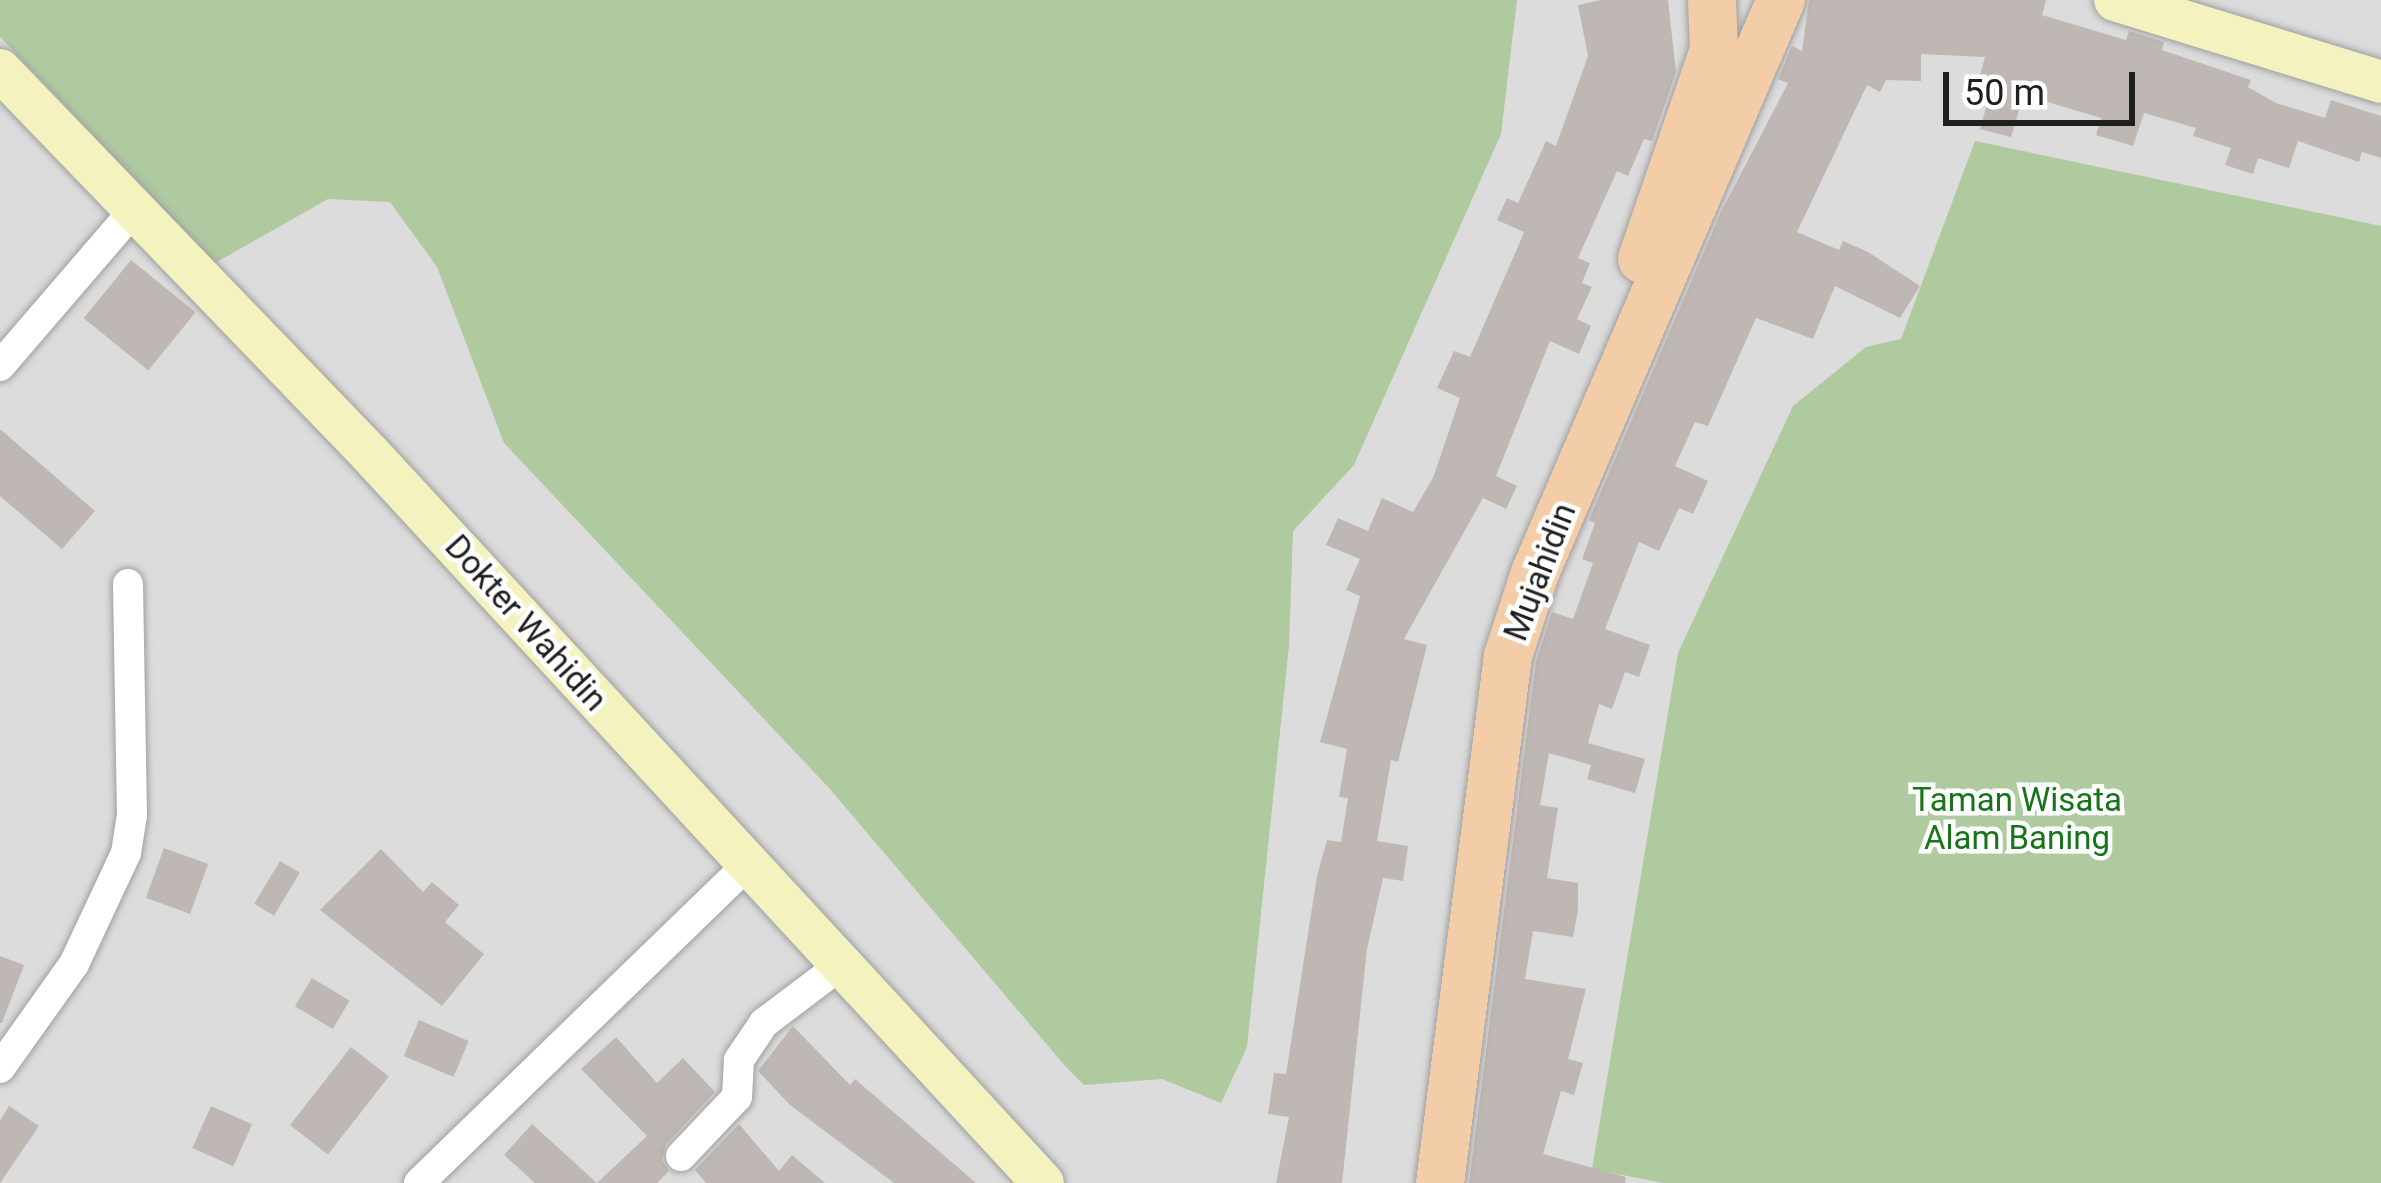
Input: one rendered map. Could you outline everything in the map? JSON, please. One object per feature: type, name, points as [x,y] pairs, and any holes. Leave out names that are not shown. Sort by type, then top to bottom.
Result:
[{"type":"main road","name":"Mujahidin","points":[[1418,1183],[1460,771],[1479,669],[1512,567],[1624,315],[1714,50],[1712,0]]},
{"type":"main road","name":"Mujahidin","points":[[1440,1183],[1508,656],[1535,574],[1781,0]]},
{"type":"street","points":[[2114,0],[2381,82]]},
{"type":"street","name":"Dokter Wahidin","points":[[0,70],[539,635],[744,868],[1042,1183]]},
{"type":"street","points":[[0,366],[135,209]]},
{"type":"street","points":[[0,1068],[74,964],[126,853],[132,815],[128,584]]},
{"type":"street","points":[[419,1183],[744,868]]},
{"type":"street","points":[[680,1156],[737,1097],[739,1060],[764,1023],[838,968]]},
{"type":"shaded area","points":[[0,0],[2381,0],[2381,1183],[0,1183]]},
{"type":"green space","points":[[0,0],[1517,0],[1501,134],[1354,465],[1293,531],[1289,646],[1247,1047],[1221,1103],[1162,1079],[1084,1085],[1066,1067],[829,788],[504,443],[437,267],[390,202],[328,199],[215,263],[0,37]]},
{"type":"green space","name":"Taman Wisata Alam Baning","points":[[1975,141],[2381,226],[2381,1183],[1663,1183],[1592,1169],[1678,653],[1793,406],[1866,347],[1901,339]]},
{"type":"building","points":[[1601,0],[1668,0],[1676,72],[1652,141],[1644,139],[1628,176],[1617,171],[1578,258],[1590,263],[1582,283],[1592,287],[1577,319],[1591,326],[1579,354],[1550,341],[1496,476],[1517,486],[1506,509],[1483,498],[1404,639],[1427,645],[1398,762],[1391,760],[1377,841],[1408,846],[1403,881],[1383,878],[1367,949],[1342,1183],[1276,1183],[1289,1117],[1268,1114],[1274,1073],[1286,1074],[1317,876],[1327,840],[1341,842],[1348,798],[1339,797],[1347,749],[1320,742],[1360,596],[1346,590],[1360,559],[1326,545],[1338,518],[1368,531],[1382,498],[1413,512],[1433,478],[1460,398],[1437,388],[1454,351],[1470,357],[1516,251],[1524,232],[1497,220],[1507,198],[1518,203],[1546,141],[1556,146],[1588,56],[1578,5]]},
{"type":"building","points":[[1809,0],[2046,0],[2042,15],[2126,40],[2129,31],[2164,42],[2162,50],[2251,80],[2248,87],[2276,103],[2325,118],[2331,100],[2381,116],[2381,158],[2362,152],[2359,162],[2298,141],[2289,168],[2258,158],[2253,174],[2225,165],[2231,148],[2193,136],[2196,128],[2144,113],[2133,146],[2096,135],[2101,118],[2041,100],[2038,109],[2021,104],[2011,137],[1980,129],[1990,94],[1976,90],[1985,57],[1921,54],[1921,81],[1886,80],[1880,92],[1867,85],[1797,232],[1839,250],[1843,241],[1920,286],[1900,318],[1835,286],[1813,339],[1756,318],[1708,426],[1695,422],[1675,466],[1708,481],[1693,514],[1679,508],[1659,551],[1639,542],[1605,629],[1650,645],[1639,677],[1625,672],[1612,709],[1599,704],[1588,743],[1645,759],[1635,793],[1587,779],[1591,765],[1549,753],[1540,805],[1558,808],[1547,878],[1578,883],[1578,910],[1573,937],[1533,931],[1525,979],[1586,989],[1568,1059],[1583,1063],[1574,1095],[1561,1091],[1543,1154],[1626,1177],[1625,1183],[1469,1183],[1536,662],[1552,612],[1573,619],[1593,563],[1582,559],[1595,523],[1589,520],[1722,210],[1788,83],[1778,79],[1792,46],[1802,51]]},
{"type":"building","points":[[131,260],[196,312],[148,371],[84,318]]},
{"type":"building","points":[[0,429],[95,511],[62,549],[0,496]]},
{"type":"building","points":[[164,848],[208,864],[190,914],[146,898]]},
{"type":"building","points":[[381,849],[423,892],[432,882],[459,905],[445,922],[484,954],[442,1006],[320,910]]},
{"type":"building","points":[[280,861],[300,873],[274,916],[254,904]]},
{"type":"building","points":[[0,956],[24,965],[2,1023],[0,1023]]},
{"type":"building","points":[[312,978],[350,1001],[333,1029],[295,1006]]},
{"type":"building","points":[[419,1020],[469,1041],[453,1077],[404,1056]]},
{"type":"building","points":[[793,1026],[850,1085],[855,1079],[976,1183],[894,1183],[790,1105],[758,1071]]},
{"type":"building","points":[[616,1037],[657,1083],[683,1058],[715,1092],[666,1144],[662,1160],[669,1171],[657,1183],[597,1183],[647,1136],[581,1069]]},
{"type":"building","points":[[351,1047],[389,1077],[328,1155],[290,1125]]},
{"type":"building","points":[[9,1106],[39,1126],[0,1183],[0,1121]]},
{"type":"building","points":[[211,1106],[252,1124],[233,1166],[192,1148]]},
{"type":"building","points":[[532,1124],[597,1183],[535,1183],[504,1155]]},
{"type":"building","points":[[739,1124],[779,1171],[792,1155],[825,1183],[706,1183],[695,1170]]}]
